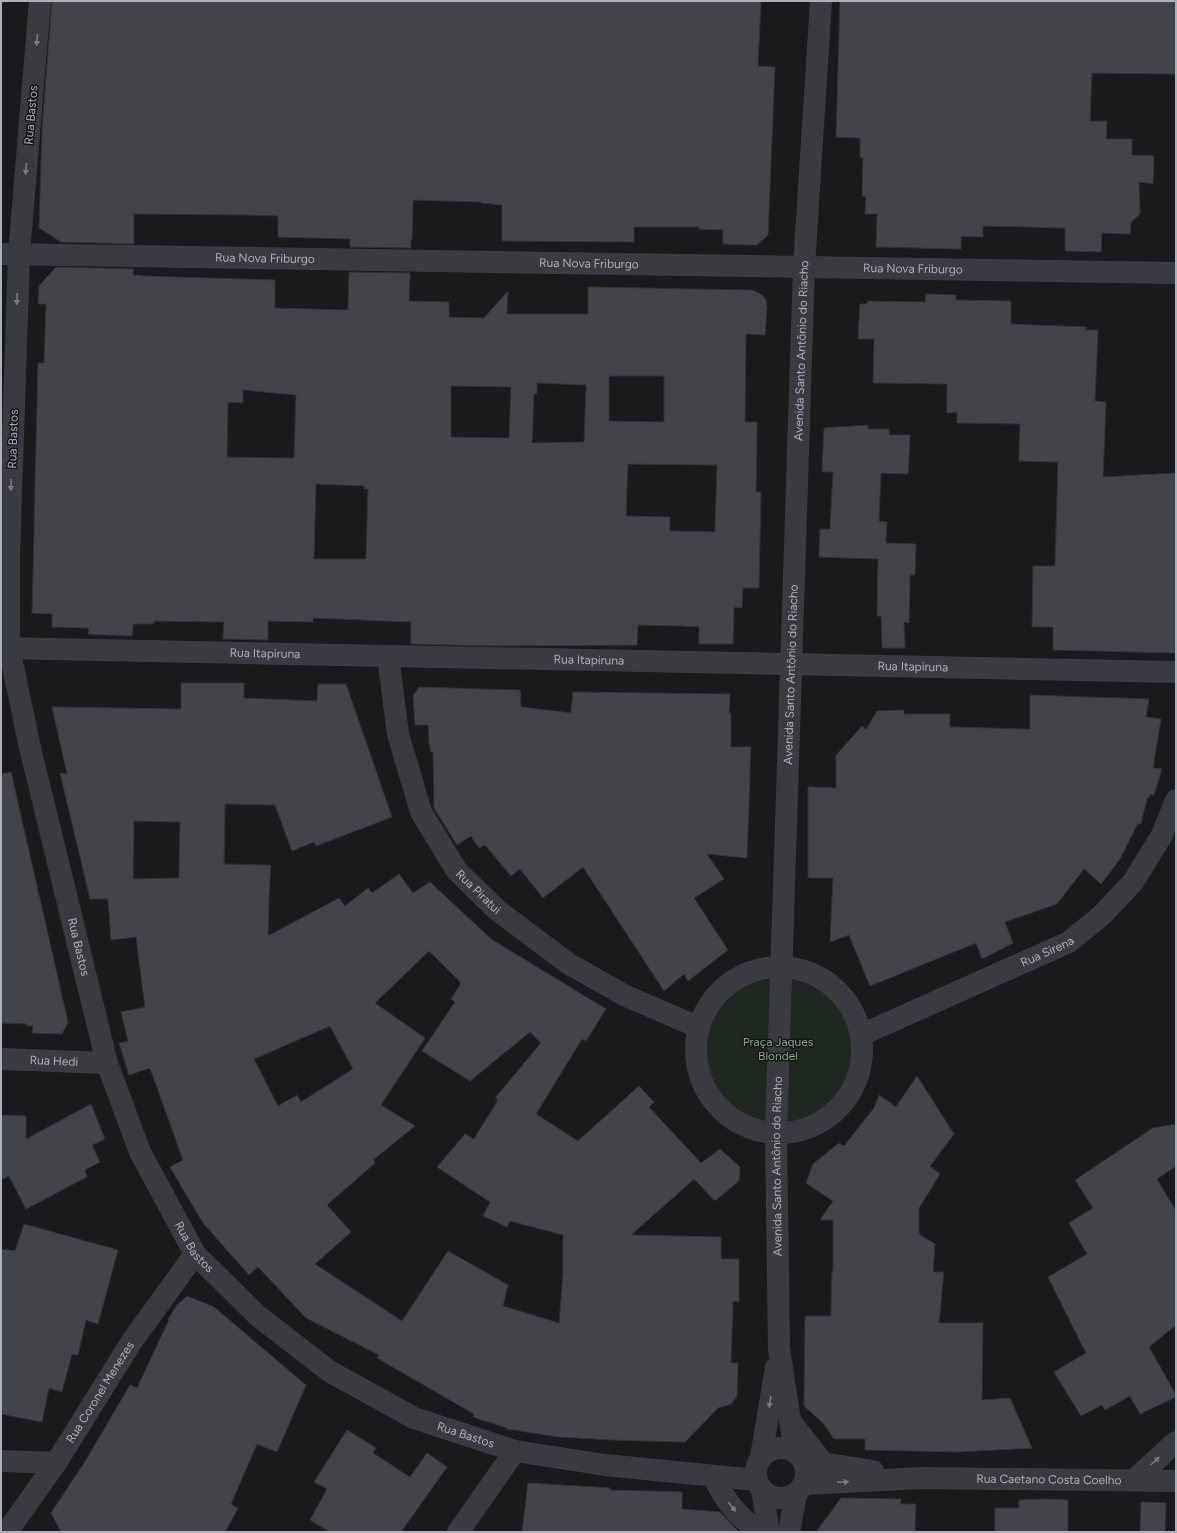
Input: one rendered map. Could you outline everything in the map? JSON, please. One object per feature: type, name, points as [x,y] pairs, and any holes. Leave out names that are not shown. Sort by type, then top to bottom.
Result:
[{"type":"street","name":"Rua Bastos","points":[[40,1],[10,255],[9,555],[5,648],[107,1063],[140,1152],[195,1254],[258,1316],[329,1371],[414,1418],[515,1451],[605,1465],[713,1476],[759,1485]]},
{"type":"street","name":"Avenida Santo Antônio do Riacho","points":[[807,1459],[790,1422],[779,1349],[776,1134],[804,266],[821,1]]},
{"type":"street","name":"Rua Nova Friburgo","points":[[10,255],[804,266],[1176,273]]},
{"type":"street","name":"Rua Itapiruna","points":[[5,648],[1176,672]]},
{"type":"street","name":"Rua Piratui","points":[[388,656],[398,734],[421,812],[456,871],[497,910],[569,964],[626,996],[698,1027]]},
{"type":"street","name":"Rua Sirena","points":[[861,1035],[1069,942],[1102,915],[1133,882],[1162,834],[1176,800]]},
{"type":"street","points":[[782,966],[804,970],[824,980],[841,994],[854,1014],[861,1035],[862,1059],[856,1084],[843,1105],[823,1121],[806,1129],[776,1134],[751,1129],[728,1117],[710,1099],[699,1077],[694,1052],[698,1027],[710,1002],[729,982],[754,970],[782,966]]},
{"type":"street","name":"Rua Hedi","points":[[1,1059],[107,1063]]},
{"type":"street","name":"Rua Coronel Menezes","points":[[7,1532],[56,1463],[132,1341],[195,1254]]},
{"type":"street","name":"Avenida Santo Antônio do Riacho","points":[[761,1457],[779,1349]]},
{"type":"street","points":[[789,1532],[806,1472],[807,1459],[790,1422]]},
{"type":"street","points":[[1134,1480],[1176,1442]]},
{"type":"street","points":[[769,1532],[756,1468],[761,1457],[771,1450],[783,1448],[807,1459]]},
{"type":"street","points":[[458,1532],[515,1451]]},
{"type":"street","name":"Rua Caetano Costa Coelho","points":[[807,1459],[922,1478]]},
{"type":"street","points":[[1,1461],[56,1463]]},
{"type":"street","points":[[713,1476],[722,1494],[731,1507],[744,1521],[758,1532]]},
{"type":"street","name":"Rua Caetano Costa Coelho","points":[[800,1489],[922,1478],[1176,1481]]},
{"type":"street","points":[[759,1485],[772,1497],[784,1498],[800,1489]]},
{"type":"green space","name":"Praça Jaques Blondel","points":[[770,971],[786,971],[801,974],[815,980],[833,994],[847,1012],[853,1026],[856,1049],[853,1072],[847,1086],[833,1104],[815,1118],[801,1124],[786,1127],[770,1127],[755,1124],[741,1118],[723,1104],[713,1092],[703,1072],[700,1057],[700,1041],[703,1026],[709,1012],[723,994],[735,984],[755,974]]},
{"type":"building","points":[[52,1],[761,1],[758,66],[775,67],[768,235],[757,245],[723,244],[723,230],[699,229],[699,227],[634,227],[634,242],[502,241],[502,205],[481,202],[413,200],[411,248],[350,247],[350,239],[278,237],[278,216],[242,215],[134,214],[134,244],[61,242],[39,228],[42,128]]},
{"type":"building","points":[[840,1],[1176,1],[1176,74],[1092,73],[1090,121],[1107,121],[1106,139],[1132,139],[1132,155],[1154,156],[1153,184],[1139,182],[1140,214],[1131,222],[1130,234],[1102,233],[1101,252],[1065,251],[1065,228],[983,226],[983,237],[961,236],[961,249],[876,247],[877,214],[865,214],[866,197],[862,196],[863,158],[860,157],[860,138],[836,137]]},
{"type":"building","points":[[56,267],[134,269],[133,275],[145,276],[275,280],[275,308],[348,310],[349,272],[410,273],[409,301],[449,302],[449,317],[484,318],[508,291],[507,314],[588,314],[588,287],[752,290],[757,292],[766,300],[767,308],[765,335],[746,334],[745,422],[757,422],[756,492],[761,492],[759,588],[743,588],[742,608],[734,607],[733,644],[699,644],[699,627],[682,626],[638,625],[637,645],[491,646],[411,644],[411,622],[313,618],[313,622],[268,621],[268,640],[223,639],[224,622],[154,621],[154,624],[133,624],[132,636],[88,634],[89,628],[52,627],[52,614],[32,613],[38,363],[44,363],[46,304],[38,304],[39,286]],"holes":[[[609,376],[664,376],[664,422],[609,421]],[[537,383],[586,385],[584,442],[532,443],[534,394],[537,394]],[[451,386],[511,387],[509,438],[451,437]],[[243,390],[296,395],[294,458],[227,457],[228,402],[243,403]],[[628,464],[717,465],[715,532],[670,531],[670,517],[626,516]],[[316,484],[364,486],[364,489],[368,489],[366,559],[314,559]]]},
{"type":"building","points":[[926,294],[956,295],[956,300],[1011,301],[1011,324],[1086,327],[1086,330],[1098,330],[1095,401],[1106,402],[1103,477],[1176,473],[1176,653],[1053,650],[1053,627],[1032,627],[1033,566],[1055,566],[1058,462],[1019,461],[1020,424],[957,423],[957,412],[947,413],[947,384],[873,383],[874,339],[858,339],[860,304],[867,304],[868,301],[925,302]]},
{"type":"building","points":[[868,425],[868,429],[889,429],[889,435],[910,435],[908,474],[881,473],[879,521],[887,522],[886,543],[916,544],[915,575],[910,575],[909,623],[904,622],[905,648],[882,648],[881,616],[877,616],[878,559],[819,557],[820,529],[830,529],[833,472],[822,472],[824,428]]},
{"type":"building","points":[[181,683],[244,683],[244,698],[317,701],[318,684],[346,684],[392,817],[316,846],[314,842],[292,851],[275,805],[225,804],[224,864],[271,865],[268,936],[339,898],[345,906],[368,888],[372,893],[399,874],[413,893],[430,882],[491,939],[606,1009],[586,1041],[582,1039],[536,1114],[578,1141],[639,1086],[654,1102],[649,1107],[701,1163],[720,1149],[740,1167],[739,1181],[715,1201],[694,1179],[631,1235],[721,1237],[721,1259],[739,1259],[739,1302],[733,1301],[731,1363],[738,1363],[737,1396],[731,1404],[718,1408],[685,1442],[559,1437],[507,1429],[473,1417],[474,1414],[377,1358],[379,1355],[306,1318],[258,1267],[249,1275],[203,1223],[170,1167],[183,1160],[150,1068],[129,1075],[119,1043],[128,1041],[121,1012],[145,1007],[136,937],[111,940],[108,899],[90,899],[60,773],[67,774],[52,707],[181,709]],"holes":[[[134,821],[180,822],[179,878],[133,879]],[[429,951],[461,983],[451,999],[455,1002],[422,1051],[470,1081],[530,1032],[541,1043],[495,1098],[498,1100],[474,1139],[465,1134],[437,1167],[490,1202],[483,1216],[507,1227],[510,1221],[563,1235],[563,1275],[559,1323],[503,1306],[508,1285],[448,1251],[402,1321],[315,1264],[351,1232],[327,1205],[375,1163],[373,1160],[415,1126],[381,1105],[425,1038],[375,1003]],[[330,1026],[353,1069],[301,1102],[297,1095],[278,1106],[254,1059]]]},
{"type":"building","points":[[419,687],[520,690],[521,707],[571,713],[573,692],[730,694],[729,713],[731,713],[731,747],[751,747],[747,858],[707,854],[724,879],[694,898],[728,950],[688,981],[684,974],[664,991],[583,867],[543,898],[520,869],[511,876],[485,845],[479,848],[471,836],[457,845],[434,808],[433,752],[431,752],[429,745],[428,725],[415,725],[413,696]]},
{"type":"building","points":[[1030,695],[1149,699],[1146,717],[1161,719],[1153,768],[1162,769],[1154,795],[1150,794],[1149,798],[1147,798],[1141,824],[1138,823],[1120,859],[1101,884],[1084,869],[1057,904],[1005,922],[1013,943],[982,959],[976,943],[870,986],[849,935],[830,942],[833,878],[808,878],[808,787],[836,788],[836,755],[862,726],[866,730],[877,711],[904,710],[904,714],[950,714],[950,727],[1030,729]]},
{"type":"building","points":[[11,772],[68,1022],[62,1034],[32,1033],[33,1026],[27,1026],[27,1024],[1,1023],[1,774]]},
{"type":"building","points":[[917,1076],[954,1134],[930,1166],[940,1174],[919,1208],[919,1234],[935,1244],[933,1272],[944,1272],[939,1323],[983,1323],[982,1400],[1010,1398],[1032,1448],[959,1452],[865,1450],[865,1439],[834,1439],[824,1424],[804,1406],[805,1316],[831,1316],[833,1271],[833,1220],[820,1220],[833,1201],[806,1183],[813,1164],[839,1143],[844,1146],[874,1108],[879,1095],[896,1107]]},
{"type":"building","points":[[91,1104],[105,1139],[92,1145],[100,1162],[85,1170],[87,1177],[26,1209],[9,1176],[1,1180],[1,1115],[26,1116],[26,1139]]},
{"type":"building","points":[[1176,1124],[1176,1166],[1157,1179],[1176,1211],[1176,1325],[1149,1347],[1176,1397],[1140,1414],[1130,1396],[1105,1410],[1102,1405],[1081,1416],[1054,1372],[1086,1353],[1048,1277],[1087,1254],[1069,1223],[1093,1208],[1075,1180],[1153,1128]]},
{"type":"building","points":[[24,1224],[118,1250],[98,1324],[86,1320],[78,1355],[72,1354],[62,1392],[49,1388],[42,1422],[1,1414],[1,1249],[15,1251]]},
{"type":"building","points":[[187,1296],[214,1307],[306,1385],[277,1452],[257,1444],[231,1504],[238,1508],[225,1532],[61,1532],[51,1513],[86,1460],[130,1385],[137,1388],[169,1320],[168,1319],[177,1305]]},
{"type":"building","points":[[347,1430],[376,1448],[373,1453],[410,1477],[427,1453],[447,1467],[401,1532],[330,1532],[310,1520],[327,1489],[314,1482]]},
{"type":"building","points":[[528,1483],[610,1488],[610,1490],[682,1492],[682,1509],[720,1512],[739,1532],[522,1532]]},
{"type":"building","points":[[841,1498],[901,1499],[900,1504],[916,1504],[915,1532],[816,1532]]},
{"type":"building","points":[[1019,1500],[1068,1500],[1068,1532],[995,1532],[995,1508],[1019,1508]]},
{"type":"building","points":[[1141,1502],[1166,1503],[1165,1532],[1140,1532]]}]
